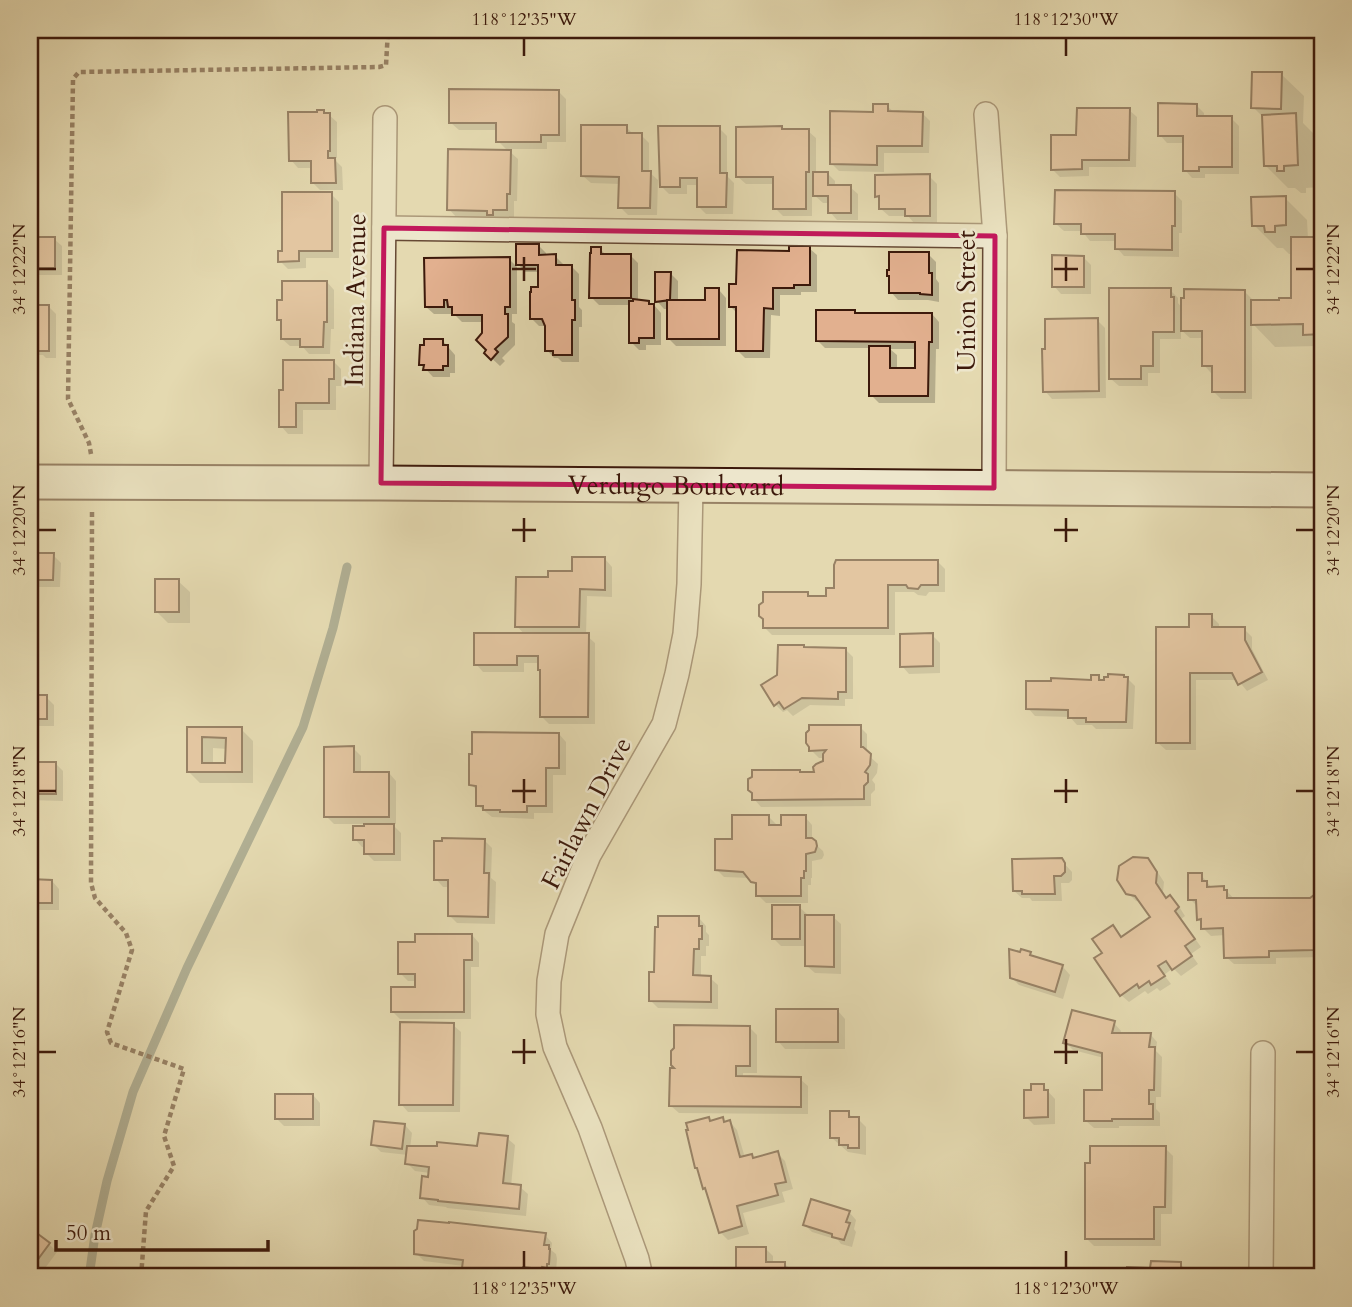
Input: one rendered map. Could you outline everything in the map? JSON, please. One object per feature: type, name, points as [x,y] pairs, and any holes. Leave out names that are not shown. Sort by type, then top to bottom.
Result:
[{"type":"main road","name":"Verdugo Boulevard","points":[[30,482],[1322,490]]},
{"type":"street","name":"Union Street","points":[[986,114],[995,236],[994,488]]},
{"type":"street","name":"Indiana Avenue","points":[[381,483],[385,118]]},
{"type":"street","points":[[384,228],[995,236]]},
{"type":"street","name":"Fairlawn Drive","points":[[641,1277],[590,1128],[555,1047],[548,1014],[549,981],[557,934],[589,855],[664,724],[685,634],[691,545],[691,486]]},
{"type":"street","points":[[1261,1277],[1263,1053]]},
{"type":"path","points":[[91,454],[89,443],[68,400],[73,79],[79,72],[379,67],[386,65],[388,30]]},
{"type":"path","points":[[92,512],[90,883],[95,898],[126,933],[132,950],[107,1032],[111,1042],[184,1069],[164,1136],[174,1166],[146,1211],[141,1277]]},
{"type":"highlighted area","points":[[384,228],[995,236],[994,488],[381,483]]},
{"type":"building","points":[[1252,72],[1282,72],[1281,109],[1251,108]]},
{"type":"building","points":[[449,89],[559,90],[559,135],[541,135],[541,142],[496,142],[496,123],[449,123]]},
{"type":"building","points":[[1158,103],[1197,104],[1197,116],[1232,116],[1232,167],[1199,167],[1199,171],[1183,171],[1183,136],[1158,136]]},
{"type":"building","points":[[873,104],[888,104],[888,111],[923,112],[922,146],[877,146],[877,165],[830,164],[830,111],[873,112]]},
{"type":"building","points":[[1077,108],[1130,108],[1129,160],[1082,160],[1082,169],[1051,170],[1051,135],[1076,135]]},
{"type":"building","points":[[317,110],[330,113],[328,158],[335,158],[336,183],[311,183],[311,161],[289,161],[288,112]]},
{"type":"building","points":[[1296,113],[1298,165],[1284,166],[1284,171],[1277,171],[1277,166],[1264,166],[1262,115]]},
{"type":"building","points":[[581,125],[627,125],[627,133],[642,133],[642,171],[651,171],[650,208],[618,208],[619,177],[581,176]]},
{"type":"building","points":[[658,126],[720,126],[720,173],[727,173],[726,207],[697,207],[697,178],[680,178],[680,187],[660,187]]},
{"type":"building","points":[[782,126],[782,129],[809,129],[806,209],[773,209],[773,177],[736,177],[736,127]]},
{"type":"building","points":[[448,149],[511,150],[507,210],[493,210],[493,215],[487,215],[487,211],[447,210]]},
{"type":"building","points":[[813,172],[828,172],[828,185],[851,185],[851,213],[828,213],[828,196],[813,196]]},
{"type":"building","points":[[930,174],[930,216],[905,216],[905,209],[879,209],[879,196],[875,197],[875,175]]},
{"type":"building","points":[[1055,190],[1175,191],[1172,250],[1115,249],[1115,234],[1081,234],[1081,224],[1054,224]]},
{"type":"building","points":[[282,192],[332,192],[332,251],[299,251],[299,261],[278,262],[278,251],[282,251]]},
{"type":"building","points":[[1286,196],[1286,225],[1275,226],[1275,232],[1265,232],[1264,226],[1252,226],[1251,197]]},
{"type":"building","points":[[30,237],[55,237],[55,268],[30,268]]},
{"type":"building","points":[[1291,237],[1316,237],[1316,265],[1321,265],[1322,269],[1322,334],[1303,335],[1303,324],[1251,325],[1251,300],[1291,298]]},
{"type":"building","points":[[516,244],[539,244],[539,255],[556,254],[556,265],[572,265],[575,320],[572,320],[572,355],[553,355],[553,351],[545,351],[545,326],[542,319],[530,319],[530,292],[531,287],[538,287],[538,265],[516,265]]},
{"type":"building","points":[[789,246],[810,246],[810,285],[773,288],[773,309],[764,308],[763,351],[736,351],[736,307],[729,307],[729,284],[736,284],[737,250],[789,251]]},
{"type":"building","points":[[591,247],[601,247],[601,254],[631,254],[631,298],[589,298]]},
{"type":"building","points":[[889,252],[929,252],[932,295],[889,293]]},
{"type":"building","points":[[1052,255],[1084,256],[1084,287],[1052,287]]},
{"type":"building","points":[[510,257],[510,307],[505,307],[505,314],[508,314],[508,337],[495,349],[498,352],[491,360],[476,340],[482,333],[482,315],[452,315],[452,307],[448,307],[447,300],[444,300],[444,307],[425,307],[424,258]]},
{"type":"building","points":[[655,272],[671,272],[670,300],[655,302]]},
{"type":"building","points":[[282,281],[327,281],[327,322],[324,322],[323,347],[300,347],[300,339],[281,339],[277,300],[282,300]]},
{"type":"building","points":[[705,288],[719,288],[719,339],[667,339],[667,300],[705,300]]},
{"type":"building","points":[[1109,288],[1171,288],[1171,297],[1174,297],[1174,332],[1153,332],[1153,366],[1141,366],[1141,379],[1109,379]]},
{"type":"building","points":[[1184,289],[1245,290],[1245,392],[1212,392],[1212,366],[1202,366],[1202,331],[1181,331],[1181,298],[1184,298]]},
{"type":"building","points":[[633,299],[654,304],[654,338],[639,338],[639,343],[629,343],[629,301]]},
{"type":"building","points":[[30,305],[49,305],[49,351],[36,351],[36,348],[32,348],[30,373]]},
{"type":"building","points":[[816,310],[932,313],[928,396],[869,396],[869,346],[890,346],[890,368],[915,368],[915,342],[816,341]]},
{"type":"building","points":[[1098,318],[1099,391],[1043,392],[1042,349],[1045,349],[1045,319]]},
{"type":"building","points":[[424,339],[443,339],[443,345],[448,345],[448,366],[443,366],[443,370],[423,370],[424,365],[419,365],[420,345],[424,345]]},
{"type":"building","points":[[283,360],[334,360],[334,379],[329,379],[329,403],[296,403],[296,427],[279,427],[279,390],[283,390]]},
{"type":"building","points":[[30,549],[32,553],[54,553],[53,580],[30,582]]},
{"type":"building","points":[[572,557],[605,557],[605,590],[580,589],[579,627],[515,627],[516,577],[548,577],[548,571],[572,571]]},
{"type":"building","points":[[836,560],[938,560],[938,585],[921,585],[918,589],[908,588],[906,585],[888,585],[888,628],[763,628],[759,605],[763,602],[763,592],[808,592],[808,596],[826,596],[826,588],[834,588]]},
{"type":"building","points":[[155,579],[179,579],[179,612],[155,612]]},
{"type":"building","points":[[1189,614],[1212,614],[1212,627],[1245,627],[1245,640],[1262,672],[1238,685],[1232,673],[1190,673],[1190,743],[1156,743],[1156,627],[1189,627]]},
{"type":"building","points":[[474,633],[589,633],[588,717],[540,717],[538,656],[517,656],[517,665],[474,665]]},
{"type":"building","points":[[933,633],[933,666],[900,667],[900,634]]},
{"type":"building","points":[[778,645],[846,648],[846,692],[838,692],[838,699],[802,698],[784,709],[779,702],[774,706],[761,685],[777,675]]},
{"type":"building","points":[[1108,674],[1128,677],[1126,722],[1086,722],[1086,718],[1068,718],[1068,710],[1026,709],[1026,681],[1051,681],[1051,678],[1091,680],[1091,675],[1099,675],[1099,680],[1104,680]]},
{"type":"building","points":[[30,695],[47,695],[47,719],[30,719]]},
{"type":"building","points":[[809,725],[861,725],[861,747],[871,754],[870,765],[865,772],[868,774],[868,782],[864,786],[864,799],[752,800],[748,779],[752,777],[752,770],[814,772],[813,767],[823,761],[826,750],[809,751],[806,733]]},
{"type":"building","points":[[187,727],[242,727],[242,772],[187,772]],"holes":[[[202,737],[226,738],[225,763],[202,763]]]},
{"type":"building","points":[[472,732],[559,733],[559,768],[546,768],[546,806],[527,806],[527,812],[500,812],[483,810],[483,806],[476,806],[476,786],[469,785]]},
{"type":"building","points":[[354,746],[354,772],[389,772],[389,817],[324,817],[324,747]]},
{"type":"building","points":[[30,762],[56,762],[56,794],[30,794]]},
{"type":"building","points":[[732,815],[769,815],[769,825],[781,825],[781,815],[806,815],[806,838],[812,838],[817,846],[815,852],[806,854],[806,871],[804,878],[801,878],[801,896],[756,896],[756,883],[751,882],[743,872],[715,870],[715,839],[732,839]]},
{"type":"building","points":[[394,824],[394,854],[364,854],[364,840],[353,840],[353,826]]},
{"type":"building","points":[[442,838],[485,839],[484,873],[489,873],[488,917],[448,916],[448,880],[434,880],[434,841],[442,841]]},
{"type":"building","points":[[1133,857],[1148,858],[1157,872],[1156,883],[1166,898],[1170,895],[1179,907],[1175,911],[1195,939],[1185,946],[1192,956],[1172,970],[1166,961],[1158,966],[1165,976],[1151,985],[1149,981],[1139,988],[1137,984],[1120,996],[1094,958],[1102,953],[1092,939],[1113,925],[1121,937],[1150,917],[1135,896],[1126,894],[1117,880],[1119,866]]},
{"type":"building","points":[[1062,858],[1065,872],[1061,876],[1054,876],[1055,894],[1022,894],[1022,891],[1013,891],[1012,859]]},
{"type":"building","points":[[1188,873],[1202,873],[1202,881],[1207,881],[1207,887],[1224,886],[1227,898],[1310,898],[1322,889],[1322,945],[1314,950],[1269,951],[1269,957],[1224,958],[1223,928],[1201,929],[1201,919],[1197,920],[1196,900],[1188,900]]},
{"type":"building","points":[[30,879],[52,880],[52,903],[30,903]]},
{"type":"building","points":[[772,905],[800,905],[800,939],[772,939]]},
{"type":"building","points":[[805,915],[834,915],[834,967],[805,966]]},
{"type":"building","points":[[658,916],[699,916],[702,939],[699,939],[699,949],[694,949],[693,975],[711,976],[711,1002],[649,1001],[649,972],[654,972],[655,927],[658,927]]},
{"type":"building","points":[[415,934],[472,934],[472,960],[464,960],[464,1012],[391,1012],[391,987],[415,987],[415,974],[398,974],[398,942],[415,942]]},
{"type":"building","points":[[1009,949],[1020,952],[1021,949],[1031,952],[1030,955],[1063,965],[1055,992],[1010,978]]},
{"type":"building","points":[[776,1009],[838,1009],[838,1042],[776,1042]]},
{"type":"building","points":[[1072,1010],[1115,1021],[1112,1033],[1151,1033],[1149,1047],[1155,1047],[1154,1090],[1149,1090],[1153,1119],[1084,1121],[1084,1090],[1102,1090],[1102,1053],[1063,1043]]},
{"type":"building","points":[[400,1022],[454,1023],[453,1105],[399,1105]]},
{"type":"building","points":[[674,1025],[750,1026],[750,1066],[736,1066],[736,1076],[801,1077],[801,1107],[669,1106],[670,1068],[674,1068],[671,1065],[671,1051],[674,1048]]},
{"type":"building","points":[[1031,1084],[1044,1084],[1044,1090],[1048,1090],[1048,1117],[1024,1118],[1024,1090],[1031,1090]]},
{"type":"building","points":[[275,1094],[313,1094],[313,1119],[275,1119]]},
{"type":"building","points":[[830,1111],[849,1111],[849,1117],[859,1117],[859,1148],[839,1145],[839,1138],[830,1138]]},
{"type":"building","points":[[709,1117],[710,1121],[723,1117],[724,1122],[730,1120],[740,1157],[752,1154],[753,1158],[778,1151],[786,1182],[775,1184],[778,1195],[737,1206],[742,1226],[719,1233],[705,1188],[703,1189],[695,1168],[686,1130],[686,1123]]},
{"type":"building","points":[[374,1121],[405,1124],[402,1149],[371,1145]]},
{"type":"building","points":[[479,1133],[508,1136],[503,1183],[521,1185],[519,1209],[420,1198],[422,1176],[428,1177],[429,1167],[405,1164],[407,1146],[437,1146],[437,1142],[477,1146]]},
{"type":"building","points":[[1090,1146],[1166,1146],[1165,1207],[1154,1207],[1154,1239],[1085,1239],[1085,1163],[1090,1163]]},
{"type":"building","points":[[811,1199],[850,1211],[846,1222],[850,1223],[844,1240],[803,1225]]},
{"type":"building","points":[[418,1220],[546,1233],[544,1245],[549,1245],[549,1264],[547,1268],[541,1269],[523,1267],[521,1277],[436,1277],[440,1274],[461,1276],[463,1260],[414,1254],[414,1231],[417,1229]]},
{"type":"building","points":[[30,1228],[50,1243],[36,1262],[39,1277],[30,1277]]},
{"type":"building","points":[[736,1247],[766,1247],[766,1262],[785,1262],[785,1277],[745,1277],[745,1274],[736,1274]]},
{"type":"building","points":[[1151,1261],[1181,1262],[1181,1277],[1105,1277],[1105,1272],[1127,1273],[1127,1267],[1150,1268]]},
{"type":"waterway","points":[[89,1277],[107,1181],[133,1092],[187,968],[303,727],[333,628],[347,567]]}]
